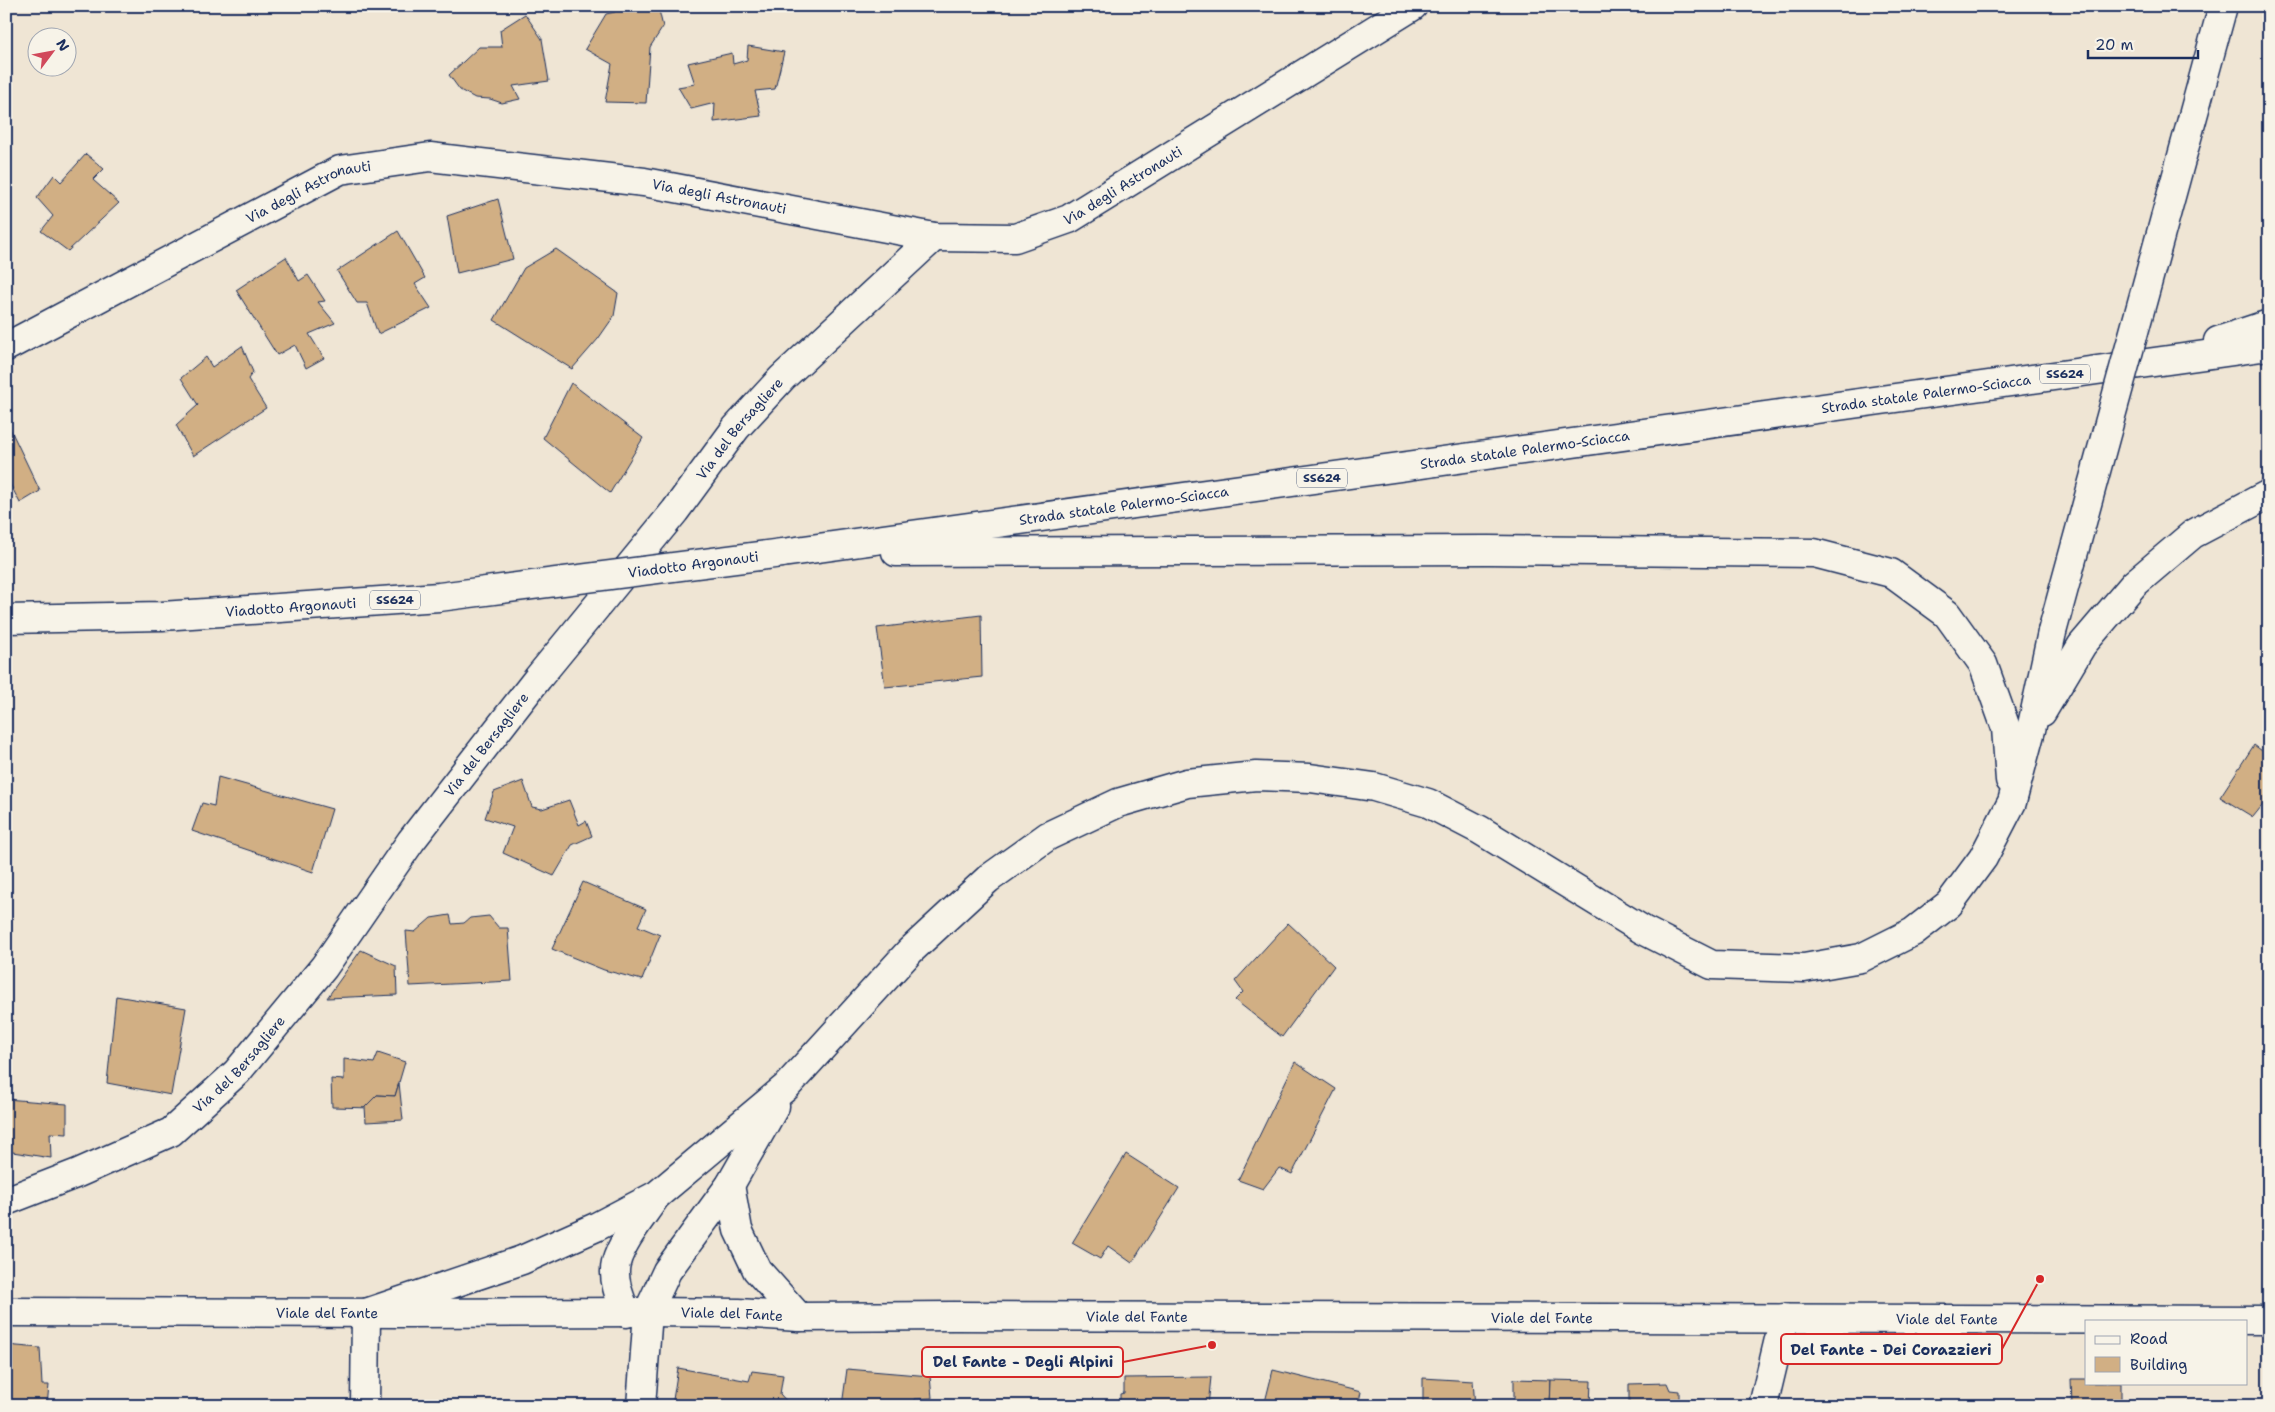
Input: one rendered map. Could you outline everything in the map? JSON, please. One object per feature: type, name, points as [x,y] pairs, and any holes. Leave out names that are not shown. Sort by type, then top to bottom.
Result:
[{"type":"main road","name":"Via degli Astronauti","points":[[6,347],[340,170],[430,157],[644,182],[934,237],[1015,238],[1069,219],[1413,6]]},
{"type":"main road","points":[[366,1406],[366,1313],[522,1260],[596,1227],[657,1196],[786,1088],[910,951],[988,879],[1048,836],[1118,803],[1188,783],[1256,776],[1310,778],[1374,787],[1428,804],[1480,830],[1643,930],[1712,965],[1804,968],[1861,958],[1913,932],[1949,904],[1983,858],[2012,802],[2052,632],[2223,6]]},
{"type":"main road","name":"Via del Bersagliere","points":[[6,1201],[78,1173],[171,1132],[237,1072],[324,967],[411,841],[538,678],[675,511],[736,428],[782,378],[934,237]]},
{"type":"main road","points":[[2157,361],[2269,324]]},
{"type":"main road","name":"Strada statale Palermo-Sciacca","points":[[782,553],[2269,346]]},
{"type":"main road","points":[[2030,730],[2082,646],[2134,584],[2193,534],[2269,494]]},
{"type":"main road","points":[[782,553],[1470,550],[1814,553],[1891,573],[1947,614],[1983,664],[2006,728],[2012,802]]},
{"type":"main road","name":"Viadotto Argonauti","points":[[6,619],[162,616],[439,596],[782,553]]},
{"type":"main road","points":[[637,1312],[730,1185],[786,1088]]},
{"type":"main road","points":[[730,1185],[738,1230],[757,1270],[799,1317]]},
{"type":"main road","points":[[641,1406],[637,1312],[617,1289],[616,1264],[630,1234],[657,1196]]},
{"type":"main road","name":"Viale del Fante","points":[[6,1312],[637,1312],[739,1313],[799,1317],[2269,1320]]},
{"type":"main road","points":[[1763,1406],[1784,1318]]},
{"type":"building","points":[[618,6],[658,6],[663,27],[650,47],[646,103],[605,102],[612,64],[585,49],[606,14],[615,12]]},
{"type":"building","points":[[525,14],[542,39],[549,81],[513,86],[520,99],[502,103],[490,99],[475,98],[460,90],[449,75],[479,47],[502,47],[500,30]]},
{"type":"building","points":[[748,46],[784,52],[775,89],[755,91],[761,116],[714,122],[715,103],[691,109],[678,87],[695,84],[688,63],[732,53],[733,64],[747,60]]},
{"type":"building","points":[[86,154],[104,169],[93,180],[119,203],[68,251],[41,231],[53,216],[37,198],[54,175],[61,182]]},
{"type":"building","points":[[498,199],[513,259],[457,273],[447,216]]},
{"type":"building","points":[[398,231],[425,278],[415,284],[431,308],[378,334],[367,303],[357,303],[337,271]]},
{"type":"building","points":[[556,249],[618,293],[614,316],[598,339],[572,369],[494,320],[524,268]]},
{"type":"building","points":[[286,257],[299,281],[308,275],[325,301],[318,302],[335,323],[309,334],[324,358],[306,368],[295,345],[277,355],[236,290]]},
{"type":"building","points":[[242,346],[253,372],[248,379],[266,408],[193,456],[176,425],[198,405],[181,378],[206,357],[212,367]]},
{"type":"building","points":[[571,383],[643,438],[610,493],[543,438]]},
{"type":"building","points":[[6,420],[40,491],[20,503],[6,476]]},
{"type":"building","points":[[981,615],[982,677],[885,687],[877,628]]},
{"type":"building","points":[[2254,745],[2269,756],[2269,797],[2253,817],[2220,797]]},
{"type":"building","points":[[218,777],[332,809],[313,872],[192,831],[202,803],[214,806]]},
{"type":"building","points":[[523,781],[532,807],[542,809],[569,800],[579,825],[586,821],[592,836],[572,845],[554,876],[503,853],[513,827],[485,818],[494,792]]},
{"type":"building","points":[[583,882],[646,909],[638,926],[660,935],[642,980],[604,970],[552,949]]},
{"type":"building","points":[[450,915],[452,924],[464,923],[470,918],[489,916],[499,928],[508,928],[512,981],[410,986],[406,931],[415,932],[431,918]]},
{"type":"building","points":[[1288,923],[1334,966],[1282,1037],[1235,1000],[1243,992],[1235,981]]},
{"type":"building","points":[[361,950],[396,966],[397,995],[327,998]]},
{"type":"building","points":[[116,996],[186,1008],[171,1095],[107,1083]]},
{"type":"building","points":[[378,1053],[405,1062],[395,1096],[377,1095],[373,1108],[332,1107],[331,1079],[344,1080],[344,1059],[374,1063]]},
{"type":"building","points":[[1295,1062],[1336,1089],[1292,1174],[1279,1168],[1263,1189],[1238,1180]]},
{"type":"building","points":[[399,1083],[403,1120],[366,1122],[365,1107],[377,1095],[395,1096]]},
{"type":"building","points":[[6,1099],[67,1104],[67,1134],[50,1133],[51,1158],[6,1151]]},
{"type":"building","points":[[1126,1154],[1179,1188],[1132,1263],[1108,1246],[1100,1259],[1072,1243]]},
{"type":"building","points":[[6,1345],[40,1348],[42,1385],[49,1385],[47,1406],[6,1406]]},
{"type":"building","points":[[678,1368],[749,1381],[752,1371],[783,1375],[780,1394],[791,1406],[672,1406]]},
{"type":"building","points":[[847,1369],[930,1376],[932,1398],[915,1399],[915,1406],[842,1406]]},
{"type":"building","points":[[1273,1370],[1361,1392],[1358,1406],[1264,1406]]},
{"type":"building","points":[[1211,1377],[1208,1406],[1120,1406],[1120,1394],[1124,1393],[1124,1378]]},
{"type":"building","points":[[1423,1378],[1473,1381],[1475,1406],[1423,1406]]},
{"type":"building","points":[[1514,1379],[1550,1380],[1549,1406],[1514,1406]]},
{"type":"building","points":[[2071,1379],[2085,1379],[2085,1384],[2121,1384],[2121,1404],[2138,1406],[2072,1406]]},
{"type":"building","points":[[1550,1380],[1591,1381],[1590,1406],[1549,1406]]},
{"type":"building","points":[[1667,1383],[1670,1390],[1679,1391],[1679,1406],[1629,1406],[1629,1384]]},
{"type":"place","name":"Del Fante - Dei Corazzieri","points":[[2040,1279]]},
{"type":"place","name":"Del Fante - Degli Alpini","points":[[1212,1345]]}]
